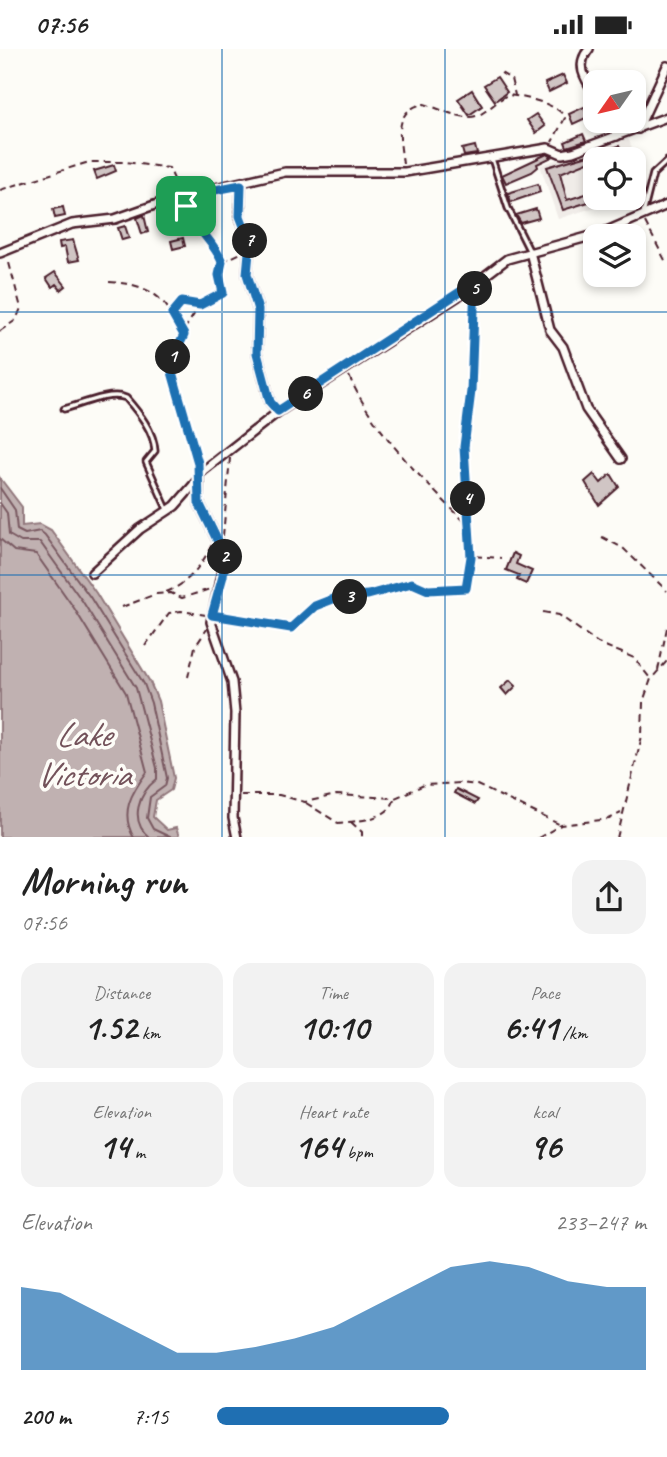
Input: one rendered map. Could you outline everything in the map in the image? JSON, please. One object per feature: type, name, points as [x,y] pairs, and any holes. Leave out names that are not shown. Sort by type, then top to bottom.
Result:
[{"type":"street","points":[[583,71],[582,58],[589,49]]},
{"type":"street","points":[[646,111],[667,67]]},
{"type":"street","points":[[646,126],[667,117]]},
{"type":"street","points":[[3,252],[49,231],[115,219],[184,196],[295,171],[405,172],[548,148],[562,153],[573,152],[627,133]]},
{"type":"street","points":[[241,185],[240,216],[250,239],[247,274],[258,310],[257,353],[270,402],[278,411]]},
{"type":"street","points":[[92,573],[140,529],[168,511],[198,477],[231,447],[278,411],[507,259],[573,242],[643,217],[667,205]]},
{"type":"street","points":[[530,252],[550,330],[563,347],[586,409],[621,459]]},
{"type":"street","points":[[198,477],[199,503],[222,545],[225,564],[212,619],[232,682],[235,713],[233,818],[237,837]]},
{"type":"lane","points":[[492,159],[508,208],[530,252]]},
{"type":"lane","points":[[643,217],[653,174],[667,161]]},
{"type":"lane","points":[[64,409],[121,395],[126,398],[145,423],[153,441],[155,451],[147,459],[146,465],[168,511]]},
{"type":"path","points":[[501,73],[511,79],[515,96]]},
{"type":"path","points":[[405,172],[400,124],[408,109],[424,104],[443,112],[475,116],[507,95],[559,108],[565,115],[548,148]]},
{"type":"path","points":[[0,190],[89,162],[125,162],[169,168],[184,196],[188,214],[208,235],[222,262],[219,275],[223,293],[200,305],[183,331]]},
{"type":"path","points":[[643,217],[667,264]]},
{"type":"path","points":[[222,262],[248,249]]},
{"type":"path","points":[[0,331],[16,320],[21,309],[3,252]]},
{"type":"path","points":[[108,282],[149,290],[166,302],[183,331],[184,338],[174,356],[172,372],[195,449],[198,477]]},
{"type":"path","points":[[145,646],[169,613],[181,611],[212,619],[291,628],[315,606],[338,597],[368,595],[412,583],[428,590],[463,590],[469,585],[470,527],[464,447],[471,391],[475,282]]},
{"type":"path","points":[[172,314],[182,302],[200,305]]},
{"type":"path","points":[[346,368],[356,392],[389,437],[445,505],[470,527]]},
{"type":"path","points":[[222,545],[231,447]]},
{"type":"path","points":[[122,607],[181,585],[195,572],[216,534]]},
{"type":"path","points":[[602,537],[623,548],[667,591]]},
{"type":"path","points":[[471,557],[501,558]]},
{"type":"path","points":[[164,593],[182,598],[218,588]]},
{"type":"path","points":[[543,613],[559,615],[598,643],[634,658],[651,679]]},
{"type":"path","points":[[188,677],[195,646],[212,619]]},
{"type":"path","points":[[658,671],[667,628]]},
{"type":"path","points":[[617,837],[640,748],[642,702],[651,679],[667,661]]},
{"type":"path","points":[[305,802],[336,795],[395,798],[434,782],[477,785],[561,825]]},
{"type":"path","points":[[235,795],[279,795],[305,802],[332,821],[351,821],[387,812],[395,798]]},
{"type":"path","points":[[540,837],[561,825],[612,818],[622,813]]},
{"type":"path","points":[[351,821],[362,832],[362,837]]},
{"type":"shaded area","points":[[628,137],[631,147],[597,147]]},
{"type":"shaded area","points":[[583,151],[583,210],[586,210],[558,219],[540,165]]},
{"type":"water","name":"Lake Victoria","points":[[0,478],[22,507],[22,526],[40,524],[51,530],[96,593],[150,682],[158,701],[174,778],[171,790],[156,800],[153,817],[167,830],[176,828],[179,837],[0,837]]},
{"type":"building","points":[[563,75],[567,83],[549,92],[545,83]]},
{"type":"building","points":[[497,77],[507,92],[495,101],[484,85]]},
{"type":"building","points":[[472,90],[482,106],[469,115],[458,99]]},
{"type":"building","points":[[583,107],[583,119],[573,124],[569,114]]},
{"type":"building","points":[[536,114],[545,126],[536,133],[527,120]]},
{"type":"building","points":[[583,134],[586,141],[567,147],[565,142]]},
{"type":"building","points":[[475,146],[477,154],[464,156],[462,149]]},
{"type":"building","points":[[547,154],[552,157],[537,164],[538,167],[532,172],[506,183],[502,175]]},
{"type":"building","points":[[583,156],[583,164],[560,173],[567,200],[583,195],[583,204],[563,210],[547,167]]},
{"type":"building","points":[[114,165],[116,171],[97,179],[94,171]]},
{"type":"building","points":[[538,184],[540,192],[511,202],[508,193]]},
{"type":"building","points":[[63,207],[65,216],[55,218],[53,209]]},
{"type":"building","points":[[536,209],[539,218],[521,223],[516,215]]},
{"type":"building","points":[[144,215],[148,232],[142,234],[137,218]]},
{"type":"building","points":[[125,226],[129,238],[122,240],[118,228]]},
{"type":"building","points":[[183,238],[185,246],[173,249],[171,241]]},
{"type":"building","points":[[73,240],[79,260],[68,262],[65,247],[60,248],[59,242]]},
{"type":"building","points":[[55,272],[66,286],[61,290],[56,284],[52,287],[46,278]]},
{"type":"building","points":[[594,474],[601,483],[611,474],[619,487],[599,505],[585,482]]},
{"type":"building","points":[[513,553],[519,556],[516,564],[532,571],[526,584],[517,580],[519,575],[506,570]]},
{"type":"building","points":[[510,680],[516,686],[507,695],[501,688]]},
{"type":"building","points":[[456,789],[478,800],[475,804],[454,793]]},
{"type":"route","points":[[241,185],[240,216],[250,242],[247,274],[258,310],[257,353],[270,402],[278,411],[326,382],[368,351],[457,297],[475,282],[471,391],[464,447],[470,507],[471,557],[470,580],[466,588],[428,590],[412,583],[368,595],[338,597],[315,606],[291,628],[212,615],[223,576],[225,556],[197,494],[198,463],[171,364],[184,335],[172,314],[182,302],[200,305],[223,293],[219,279],[222,262],[208,235],[191,218],[186,206],[189,195],[241,185]]}]
